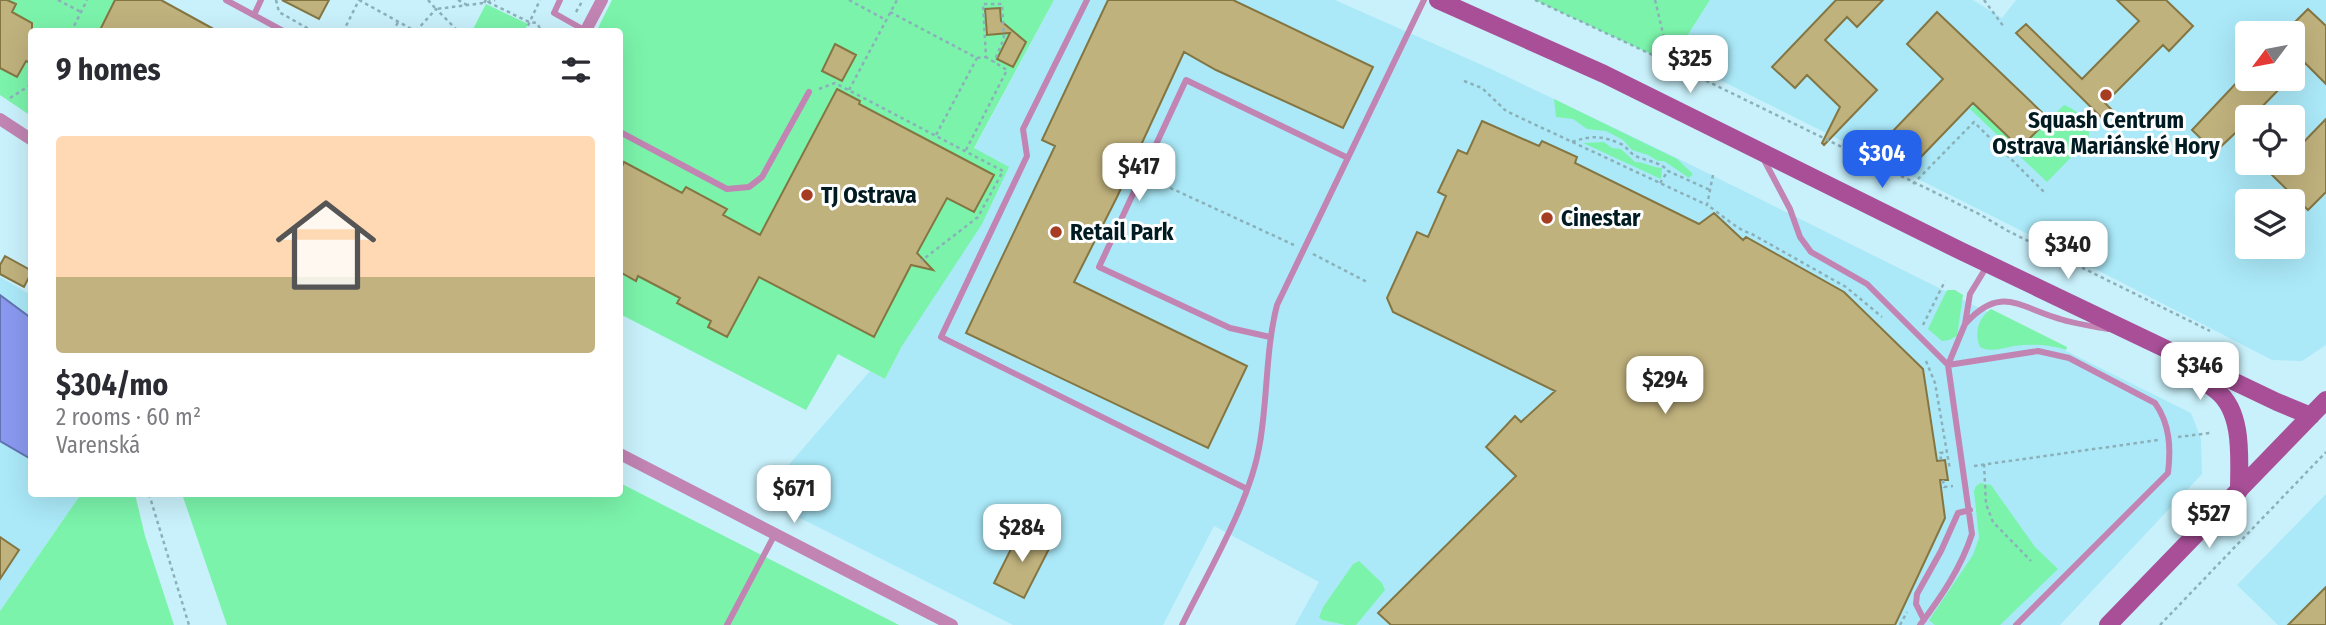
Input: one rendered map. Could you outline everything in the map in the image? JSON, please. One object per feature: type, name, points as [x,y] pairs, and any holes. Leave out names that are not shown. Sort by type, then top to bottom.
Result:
[{"type":"street","points":[[587,28],[602,0]]},
{"type":"street","points":[[1438,0],[1604,74],[1988,264],[2311,416]]},
{"type":"street","points":[[0,119],[28,137]]},
{"type":"street","points":[[2131,333],[2220,393],[2234,416],[2238,443],[2239,491]]},
{"type":"street","points":[[2108,625],[2326,400]]},
{"type":"street","points":[[623,456],[953,625]]},
{"type":"lane","points":[[226,0],[278,28]]},
{"type":"lane","points":[[254,15],[261,0]]},
{"type":"lane","points":[[560,0],[554,13],[580,28]]},
{"type":"lane","points":[[1087,0],[1023,129],[1027,156],[941,337],[1247,489]]},
{"type":"lane","points":[[1182,625],[1247,489],[1259,449],[1270,337],[1277,305],[1424,0]]},
{"type":"lane","points":[[1270,337],[1230,328],[1099,267],[1186,80],[1348,158]]},
{"type":"lane","points":[[623,134],[727,189],[749,187],[762,177],[809,92]]},
{"type":"lane","points":[[1759,150],[1790,209],[1800,237],[1811,251],[1867,284],[1948,365]]},
{"type":"lane","points":[[1922,623],[1965,555],[1972,534],[1948,365],[1965,324],[1970,294],[1988,264]]},
{"type":"lane","points":[[1965,324],[1985,306],[2009,300],[2059,319],[2131,333]]},
{"type":"lane","points":[[1948,365],[2038,351],[2068,358],[2155,404],[2162,414],[2169,439],[2168,472],[2016,625]]},
{"type":"lane","points":[[1922,623],[1916,604],[1917,594],[1958,513],[1970,510]]},
{"type":"lane","points":[[727,625],[775,534]]},
{"type":"path","points":[[58,0],[81,12]]},
{"type":"path","points":[[73,28],[87,0]]},
{"type":"path","points":[[276,0],[279,12],[307,28]]},
{"type":"path","points":[[345,28],[360,0],[410,28]]},
{"type":"path","points":[[428,0],[455,28]]},
{"type":"path","points":[[458,0],[467,5]]},
{"type":"path","points":[[419,28],[436,9],[495,0]]},
{"type":"path","points":[[527,28],[540,0]]},
{"type":"path","points":[[849,0],[886,20]]},
{"type":"path","points":[[849,90],[897,0]]},
{"type":"path","points":[[1535,0],[1981,215],[2210,331]]},
{"type":"path","points":[[1655,0],[1670,63]]},
{"type":"path","points":[[1984,0],[2004,27]]},
{"type":"path","points":[[486,2],[538,24],[540,28]]},
{"type":"path","points":[[986,57],[983,4],[1002,4],[1004,38],[994,62]]},
{"type":"path","points":[[890,12],[977,58],[986,57],[1007,70],[965,152]]},
{"type":"path","points":[[395,28],[398,22]]},
{"type":"path","points":[[936,136],[977,58]]},
{"type":"path","points":[[1464,81],[1482,88],[1506,111],[1707,205],[1742,231],[1846,288],[1882,317]]},
{"type":"path","points":[[809,92],[835,83],[1003,171],[978,217],[921,261]]},
{"type":"path","points":[[10,98],[28,87]]},
{"type":"path","points":[[1913,184],[1974,122],[2045,193]]},
{"type":"path","points":[[1572,142],[1591,135],[1605,138],[1622,144],[1635,156],[1663,165],[1668,171],[1710,190]]},
{"type":"path","points":[[1660,183],[1668,171]]},
{"type":"path","points":[[1142,174],[1369,283]]},
{"type":"path","points":[[1707,205],[1713,175]]},
{"type":"path","points":[[1721,220],[1725,216]]},
{"type":"path","points":[[1916,332],[1923,324],[1945,281]]},
{"type":"path","points":[[1924,358],[1935,383],[1950,470],[2210,433]]},
{"type":"path","points":[[2160,625],[2326,452]]},
{"type":"path","points":[[1941,460],[1940,453],[1947,453]]},
{"type":"path","points":[[1983,464],[1986,504],[1993,522],[2031,561]]},
{"type":"path","points":[[1943,480],[1944,487],[1953,486]]},
{"type":"path","points":[[150,497],[189,625]]},
{"type":"shaded area","points":[[1054,0],[1335,0],[1491,69],[1677,158],[2191,413],[2201,439],[2202,474],[2060,625],[1356,625],[1353,564],[1319,617],[1345,625],[1295,625],[1319,582],[1214,526],[1163,625],[1013,625],[760,498],[870,371],[885,379],[902,346],[974,149]]},
{"type":"shaded area","points":[[1710,0],[1973,0],[2002,18],[2016,0],[2326,0],[2326,345],[2302,361],[2272,360],[1674,57]]},
{"type":"shaded area","points":[[0,277],[28,293],[28,497],[79,497],[0,611]]},
{"type":"shaded area","points":[[2326,494],[2326,625],[2278,625],[2237,585]]},
{"type":"green space","points":[[0,0],[115,0],[101,28],[28,28],[28,114],[0,95]]},
{"type":"green space","name":"TJ Ostrava","points":[[612,0],[1054,0],[974,148],[1009,167],[982,224],[902,346],[885,379],[838,354],[806,410],[623,316],[623,28],[598,28]]},
{"type":"green space","points":[[1535,0],[1710,0],[1670,63]]},
{"type":"green space","points":[[486,4],[528,24],[526,28],[474,28]]},
{"type":"green space","points":[[1554,99],[1677,159],[1693,174],[1689,178],[1664,161],[1632,150],[1623,140],[1606,131],[1587,129],[1573,119],[1556,117]]},
{"type":"green space","points":[[1975,104],[2020,147],[2064,105],[2084,119],[2089,135],[2087,141],[2047,182],[1970,109]]},
{"type":"green space","points":[[1604,142],[1612,148],[1621,149],[1635,162],[1662,168],[1661,179],[1583,143]]},
{"type":"green space","points":[[1947,290],[1955,290],[1963,295],[1957,336],[1942,341],[1928,329]]},
{"type":"green space","points":[[1991,309],[2067,347],[2066,350],[2040,345],[1992,350],[1980,347],[1978,326]]},
{"type":"green space","points":[[1981,483],[1991,485],[2035,547],[2058,569],[2000,625],[1935,625],[1929,620],[1973,555],[1979,538],[1974,491]]},
{"type":"green space","points":[[623,485],[899,625],[227,625],[183,497],[623,497]]},
{"type":"green space","points":[[79,497],[136,497],[145,536],[174,625],[0,625],[0,611]]},
{"type":"green space","points":[[1359,561],[1382,583],[1385,590],[1356,625],[1322,620],[1319,617],[1323,607],[1353,564]]},
{"type":"water","points":[[0,295],[28,316],[28,457],[0,441]]},
{"type":"building","points":[[0,0],[7,0],[16,4],[12,12],[32,23],[32,28],[28,28],[28,62],[26,61],[17,77],[0,68]]},
{"type":"building","points":[[115,0],[161,0],[212,28],[101,28]]},
{"type":"building","points":[[282,0],[329,0],[319,19]]},
{"type":"building","name":"Retail Park","points":[[1108,0],[1233,0],[1373,67],[1343,128],[1216,70],[1184,52],[1117,197],[1074,282],[1247,366],[1208,448],[966,333],[1055,146],[1042,140]]},
{"type":"building","points":[[1836,0],[1883,0],[1857,27],[1847,17],[1825,40],[1877,90],[1824,145],[1822,143],[1840,107],[1807,75],[1795,88],[1772,67]]},
{"type":"building","points":[[2117,0],[2166,0],[2193,26],[2169,51],[2163,45],[2105,103],[2114,112],[2105,121],[2016,33],[2026,24],[2082,79],[2139,21]]},
{"type":"building","points":[[1000,8],[1001,21],[1026,42],[1013,67],[997,59],[1010,33],[987,35],[985,9]]},
{"type":"building","points":[[2308,9],[2326,26],[2326,84],[2305,63],[2305,21],[2296,21]]},
{"type":"building","points":[[1937,12],[2049,119],[2020,148],[1973,103],[1918,160],[1891,133],[1943,79],[1907,44]]},
{"type":"building","points":[[835,44],[856,55],[842,81],[822,71]]},
{"type":"building","points":[[2235,84],[2235,91],[2277,91],[2264,105],[2235,105],[2235,133],[2215,152],[2192,130]]},
{"type":"building","points":[[837,89],[860,101],[859,104],[994,175],[974,212],[947,198],[917,253],[933,270],[911,265],[874,337],[759,277],[727,337],[708,327],[711,321],[677,303],[680,298],[638,276],[636,281],[623,274],[624,162],[682,193],[686,187],[727,209],[723,215],[760,235]]},
{"type":"building","points":[[2326,119],[2326,192],[2308,210],[2305,207],[2305,189],[2286,189],[2272,175],[2305,175],[2305,141]]},
{"type":"building","points":[[1482,121],[1539,146],[1542,141],[1577,157],[1575,163],[1699,224],[1714,213],[1743,240],[1746,237],[1844,292],[1923,369],[1937,461],[1945,460],[1948,480],[1940,480],[1945,518],[1895,625],[1391,625],[1378,613],[1516,476],[1486,447],[1515,416],[1521,422],[1555,391],[1393,312],[1387,298],[1417,232],[1428,237],[1446,196],[1438,192],[1458,150],[1467,154]]},
{"type":"building","points":[[5,256],[28,269],[28,279],[24,287],[0,274],[0,265]]},
{"type":"building","points":[[1021,529],[1051,545],[1024,598],[994,583]]},
{"type":"building","points":[[0,537],[19,550],[0,579]]},
{"type":"building","points":[[2326,587],[2326,625],[2288,625]]},
{"type":"place","name":"Squash Centrum Ostrava Mariánské Hory","points":[[2106,95]]},
{"type":"place","name":"TJ Ostrava","points":[[807,195]]},
{"type":"place","name":"Cinestar","points":[[1547,218]]},
{"type":"place","name":"Retail Park","points":[[1056,232]]}]
